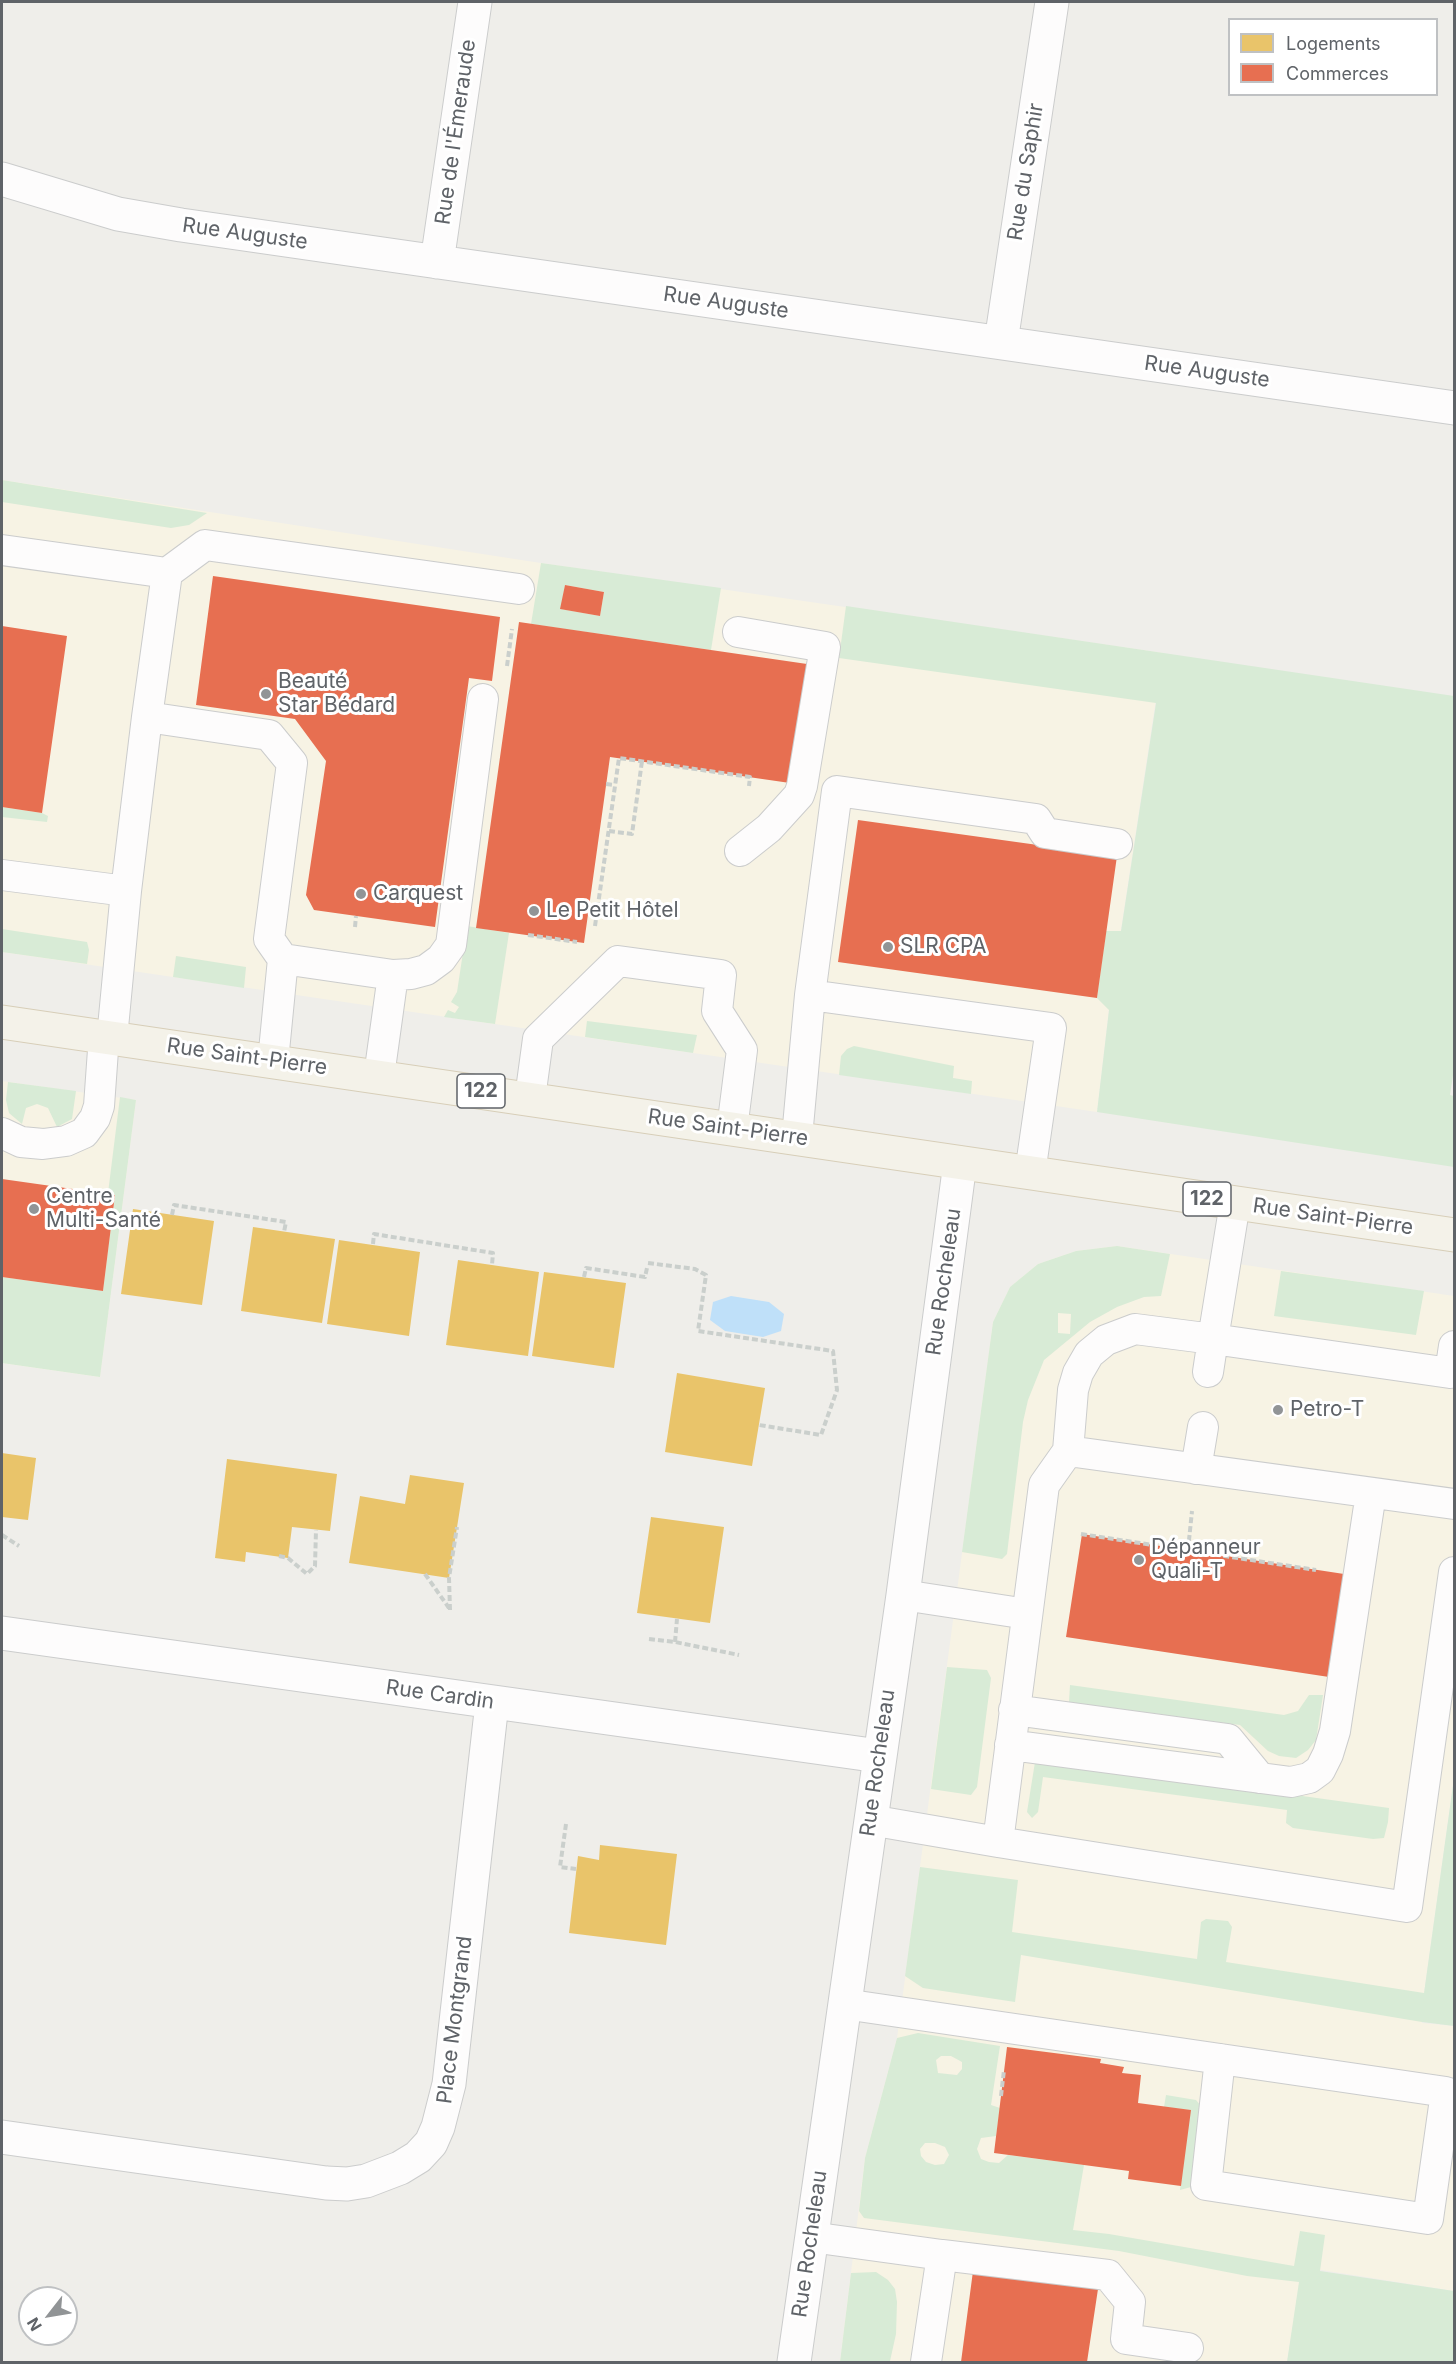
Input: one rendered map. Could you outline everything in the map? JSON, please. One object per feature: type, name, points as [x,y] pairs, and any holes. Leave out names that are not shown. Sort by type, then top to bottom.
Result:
[{"type":"main road","name":"Rue Saint-Pierre","points":[[2,1022],[1455,1235]]},
{"type":"street","name":"Rue de l'Émeraude","points":[[437,262],[475,2]]},
{"type":"street","name":"Rue du Saphir","points":[[1001,342],[1052,2]]},
{"type":"street","name":"Rue Auguste","points":[[2,179],[118,214],[1455,408]]},
{"type":"street","name":"Rue Rocheleau","points":[[794,2362],[903,1595],[960,1163]]},
{"type":"street","name":"Rue Cardin","points":[[2,1633],[879,1756]]},
{"type":"street","name":"Place Montgrand","points":[[2,2137],[326,2183],[347,2184],[366,2181],[400,2168],[418,2157],[431,2143],[438,2127],[449,2084],[492,1703]]},
{"type":"lane","points":[[2,550],[167,573],[205,545],[519,589]]},
{"type":"lane","points":[[2,1133],[21,1142],[43,1144],[66,1141],[84,1133],[95,1118],[99,1106],[167,573]]},
{"type":"lane","points":[[738,632],[825,647],[799,795],[770,828],[740,851]]},
{"type":"lane","points":[[283,959],[393,975],[426,970],[441,959],[451,945],[483,699]]},
{"type":"lane","points":[[147,717],[269,735],[292,763],[269,939],[283,959],[273,1061]]},
{"type":"lane","points":[[797,1137],[810,995],[837,791],[1036,819],[1045,833],[1118,844]]},
{"type":"lane","points":[[2,875],[126,891]]},
{"type":"lane","points":[[530,1098],[538,1039],[618,961],[721,975],[717,1011],[742,1050],[732,1129]]},
{"type":"lane","points":[[379,1076],[393,975]]},
{"type":"lane","points":[[810,995],[1051,1028],[1030,1173]]},
{"type":"lane","points":[[1208,1372],[1235,1203]]},
{"type":"lane","points":[[999,1842],[1044,1485],[1068,1451],[1073,1390],[1078,1373],[1089,1354],[1106,1340],[1135,1329],[1453,1367]]},
{"type":"lane","points":[[1196,1468],[1203,1427]]},
{"type":"lane","points":[[1068,1451],[1455,1504]]},
{"type":"lane","points":[[1010,1745],[1260,1778],[1300,1782],[1309,1778],[1320,1770],[1335,1731],[1371,1492]]},
{"type":"lane","points":[[870,1820],[1407,1907],[1455,1572]]},
{"type":"lane","points":[[903,1595],[1027,1614]]},
{"type":"lane","points":[[1014,1710],[1228,1739],[1260,1778]]},
{"type":"lane","points":[[844,2004],[1446,2092],[1428,2219],[1206,2185],[1220,2059]]},
{"type":"lane","points":[[811,2237],[1108,2275],[1130,2302],[1126,2339],[1188,2348]]},
{"type":"lane","points":[[926,2362],[942,2255]]},
{"type":"path","points":[[483,699],[505,679],[519,589]]},
{"type":"path","points":[[594,933],[619,758],[750,777]]},
{"type":"path","points":[[609,831],[632,834],[642,761]]},
{"type":"path","points":[[606,784],[615,785]]},
{"type":"path","points":[[528,935],[584,943]]},
{"type":"path","points":[[172,1215],[174,1205],[286,1222],[285,1232]]},
{"type":"path","points":[[373,1244],[374,1234],[493,1253],[492,1265]]},
{"type":"path","points":[[584,1277],[586,1268],[645,1276],[647,1265],[695,1269],[706,1275],[698,1331],[833,1351],[837,1390],[821,1435],[759,1425]]},
{"type":"path","points":[[425,1574],[450,1610],[449,1578],[457,1527]]},
{"type":"path","points":[[279,1556],[288,1558],[307,1574],[315,1566],[316,1530]]},
{"type":"path","points":[[1082,1534],[1328,1572]]},
{"type":"path","points":[[2,1535],[20,1546]]},
{"type":"path","points":[[675,1642],[677,1618]]},
{"type":"path","points":[[649,1639],[739,1655]]},
{"type":"path","points":[[566,1824],[560,1867],[576,1869]]},
{"type":"shaded area","points":[[2,480],[541,563],[1163,653],[1109,1009],[1097,1112],[2,952]]},
{"type":"shaded area","points":[[2,1081],[136,1100],[100,1377],[2,1363]]},
{"type":"shaded area","points":[[1117,1246],[1454,1296],[1454,1778],[1425,1986],[1422,2023],[1454,2026],[1454,2291],[1302,2267],[1287,2362],[840,2362],[865,2158],[897,2038],[993,1322],[1010,1287],[1038,1264],[1076,1251]]},
{"type":"green space","points":[[2,480],[207,513],[189,525],[171,528],[2,502]]},
{"type":"green space","points":[[541,563],[721,588],[711,650],[531,624]],"holes":[[[565,585],[604,592],[600,616],[561,609]]]},
{"type":"green space","points":[[846,606],[1454,696],[1454,1069],[1450,1095],[1454,1096],[1454,1167],[1097,1112],[1109,1010],[1097,998],[1106,931],[1121,931],[1156,703],[839,658]]},
{"type":"green space","points":[[2,807],[42,813],[48,816],[47,822],[2,817]]},
{"type":"green space","points":[[467,926],[509,933],[495,1024],[444,1017],[448,1010],[455,1013],[459,1007],[451,1002],[457,992]]},
{"type":"green space","points":[[2,929],[87,942],[89,950],[87,964],[2,952]]},
{"type":"green space","points":[[176,956],[246,967],[244,988],[173,977]]},
{"type":"green space","points":[[587,1021],[697,1035],[693,1053],[585,1037]]},
{"type":"green space","points":[[854,1046],[954,1066],[953,1078],[972,1081],[971,1094],[839,1075],[841,1056],[847,1049]]},
{"type":"green space","points":[[8,1082],[76,1091],[72,1119],[57,1127],[48,1108],[37,1104],[26,1108],[22,1124],[9,1113],[6,1100]]},
{"type":"green space","points":[[120,1097],[136,1100],[100,1377],[2,1363],[2,1277],[103,1291],[115,1195],[108,1193]]},
{"type":"green space","points":[[1117,1246],[1170,1254],[1161,1296],[1144,1297],[1117,1307],[1090,1322],[1044,1360],[1028,1400],[1023,1422],[1007,1554],[1002,1559],[962,1552],[993,1322],[1010,1287],[1038,1264],[1076,1251]],"holes":[[[1058,1313],[1071,1314],[1070,1334],[1058,1333]]]},
{"type":"green space","points":[[1281,1271],[1424,1291],[1416,1335],[1274,1316]]},
{"type":"green space","points":[[947,1667],[987,1670],[991,1678],[977,1787],[971,1795],[931,1789]]},
{"type":"green space","points":[[1070,1685],[1284,1715],[1298,1711],[1309,1695],[1323,1695],[1316,1740],[1308,1750],[1296,1758],[1279,1756],[1268,1751],[1240,1725],[1069,1702]]},
{"type":"green space","points":[[1035,1762],[1057,1762],[1389,1808],[1388,1822],[1384,1838],[1373,1839],[1293,1828],[1286,1823],[1287,1810],[1043,1777],[1038,1812],[1032,1818],[1027,1812]]},
{"type":"green space","points":[[1454,1778],[1454,2026],[1021,1955],[1015,2002],[923,1988],[905,1976],[920,1867],[1018,1880],[1012,1932],[1197,1959],[1201,1922],[1206,1919],[1228,1921],[1232,1927],[1226,1962],[1424,1993]]},
{"type":"green space","points":[[918,2033],[1000,2046],[991,2105],[1000,2108],[996,2136],[981,2138],[977,2149],[981,2159],[989,2162],[999,2163],[1008,2155],[1084,2165],[1073,2230],[1109,2234],[1294,2266],[1300,2231],[1325,2235],[1320,2271],[1454,2291],[1454,2362],[1287,2362],[1299,2282],[1247,2276],[1119,2251],[864,2218],[859,2211],[865,2158],[897,2038]],"holes":[[[941,2056],[951,2056],[962,2062],[962,2069],[957,2075],[938,2073],[936,2060]],[[925,2143],[935,2143],[945,2147],[949,2155],[944,2164],[935,2165],[926,2162],[921,2156],[920,2149]]]},
{"type":"green space","points":[[1166,2095],[1196,2100],[1201,2106],[1191,2187],[1180,2190],[1190,2110],[1164,2107]]},
{"type":"green space","points":[[876,2272],[888,2280],[895,2289],[896,2334],[890,2361],[840,2362],[851,2273]]},
{"type":"water","points":[[731,1296],[769,1302],[784,1314],[781,1331],[763,1337],[725,1331],[710,1320],[713,1302]]},
{"type":"building: Logements","points":[[133,1209],[214,1221],[202,1305],[121,1294]]},
{"type":"building: Logements","points":[[253,1227],[335,1239],[322,1323],[241,1311]]},
{"type":"building: Logements","points":[[339,1240],[420,1252],[409,1336],[327,1324]]},
{"type":"building: Logements","points":[[458,1260],[539,1272],[528,1356],[446,1345]]},
{"type":"building: Logements","points":[[544,1272],[626,1283],[614,1368],[532,1356]]},
{"type":"building: Logements","points":[[677,1373],[765,1388],[752,1466],[665,1452]]},
{"type":"building: Logements","points":[[2,1453],[36,1458],[28,1520],[2,1517]]},
{"type":"building: Logements","points":[[227,1459],[337,1474],[330,1531],[292,1527],[288,1558],[246,1552],[245,1562],[215,1558]]},
{"type":"building: Logements","points":[[410,1475],[464,1483],[449,1578],[349,1563],[360,1496],[405,1504]]},
{"type":"building: Logements","points":[[651,1517],[724,1527],[710,1623],[637,1613]]},
{"type":"building: Logements","points":[[600,1845],[677,1854],[666,1945],[569,1933],[578,1856],[599,1860]]},
{"type":"building: Commerces","points":[[213,576],[500,617],[492,681],[469,678],[435,927],[314,910],[306,895],[326,761],[295,719],[196,705]]},
{"type":"building: Commerces","points":[[565,585],[604,592],[600,616],[560,609]]},
{"type":"building: Commerces","points":[[519,622],[807,664],[790,783],[610,757],[584,943],[476,928]]},
{"type":"building: Commerces","points":[[2,626],[67,636],[42,813],[2,807]]},
{"type":"building: Commerces","points":[[858,820],[1117,856],[1097,998],[838,962]]},
{"type":"building: Commerces","points":[[2,1179],[115,1195],[103,1291],[2,1277]]},
{"type":"building: Commerces","points":[[1082,1534],[1344,1574],[1329,1677],[1066,1637]]},
{"type":"building: Commerces","points":[[1007,2047],[1101,2059],[1100,2063],[1124,2067],[1122,2073],[1141,2075],[1138,2103],[1191,2110],[1181,2186],[1128,2179],[1129,2171],[994,2153]]},
{"type":"building: Commerces","points":[[973,2271],[1098,2289],[1087,2362],[961,2362]]},
{"type":"place","name":"Beauté Star Bédard","points":[[266,694]]},
{"type":"place","name":"Carquest","points":[[361,894]]},
{"type":"place","name":"Le Petit Hôtel","points":[[534,911]]},
{"type":"place","name":"SLR CPA","points":[[888,947]]},
{"type":"place","name":"Centre Multi-Santé","points":[[34,1209]]},
{"type":"place","name":"Petro-T","points":[[1278,1410]]},
{"type":"place","name":"Dépanneur Quali-T","points":[[1139,1560]]}]
